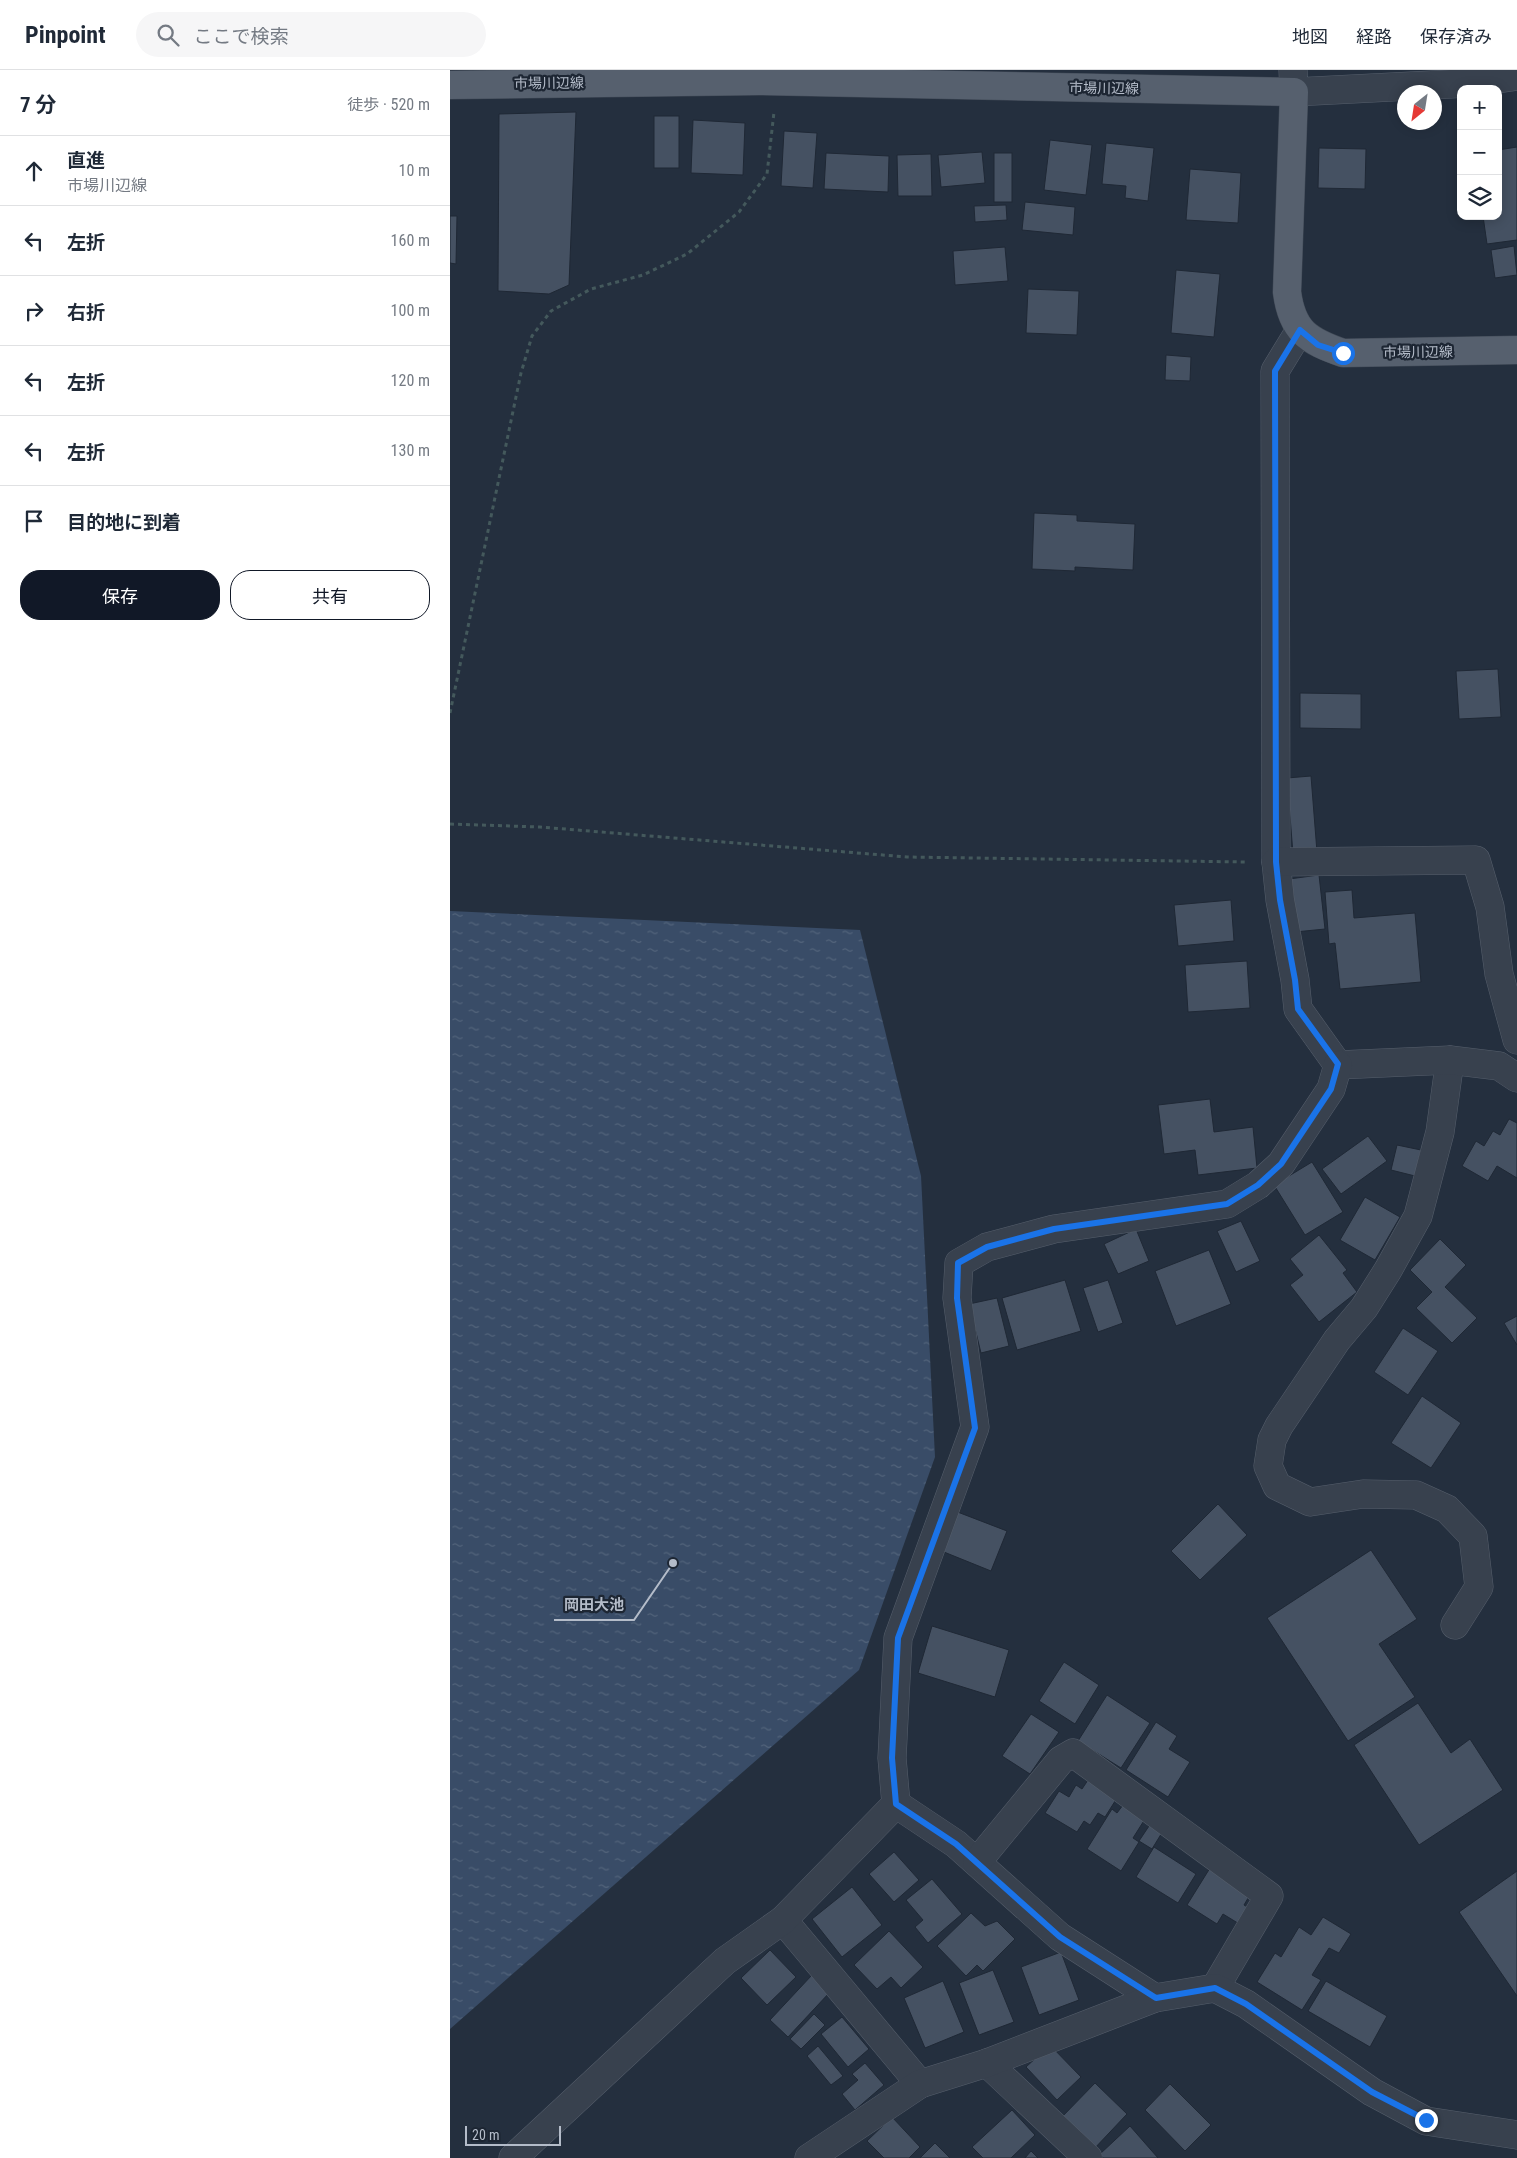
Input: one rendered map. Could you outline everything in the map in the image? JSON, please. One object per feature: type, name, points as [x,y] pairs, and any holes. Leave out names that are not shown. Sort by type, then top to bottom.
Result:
[{"type":"main road","name":"市場川辺線","points":[[450,85],[765,78],[1293,81],[1287,292],[1290,312],[1300,330],[1318,345],[1343,353],[1517,350]]},
{"type":"street","points":[[1293,81],[1470,84],[1517,76]]},
{"type":"street","points":[[1300,330],[1275,371],[1276,862],[1280,900],[1295,980],[1298,1009],[1338,1064]]},
{"type":"street","points":[[1276,862],[1476,860],[1490,907],[1499,974],[1517,1040]]},
{"type":"street","points":[[1338,1064],[1450,1060],[1499,1066],[1517,1077]]},
{"type":"street","points":[[1450,1060],[1440,1132],[1418,1216],[1364,1308],[1337,1340],[1278,1426],[1272,1440],[1268,1466],[1277,1486],[1310,1502],[1363,1494],[1416,1494],[1448,1509],[1474,1536],[1479,1588],[1454,1626]]},
{"type":"street","points":[[513,2158],[725,1961],[783,1920],[896,1804],[892,1758],[898,1638],[975,1428],[957,1298],[958,1263],[987,1247],[1054,1229],[1227,1204],[1258,1185],[1281,1164],[1331,1089],[1338,1064]]},
{"type":"street","points":[[977,1862],[1062,1760],[1073,1752],[1269,1896],[1215,1988]]},
{"type":"street","points":[[896,1804],[956,1844],[1060,1937],[1156,1998]]},
{"type":"street","points":[[783,1920],[920,2084]]},
{"type":"street","points":[[809,2158],[920,2084],[987,2063],[1156,1998],[1215,1988],[1246,2004],[1372,2092],[1426,2120],[1517,2135]]},
{"type":"street","points":[[987,2063],[1088,2158]]},
{"type":"path","points":[[450,712],[521,373],[532,336],[551,311],[591,289],[643,275],[687,254],[739,212],[767,174],[765,78]]},
{"type":"path","points":[[450,824],[540,827],[908,857],[1276,862]]},
{"type":"water","points":[[450,911],[860,930],[921,1176],[935,1457],[859,1670],[450,2029]]},
{"type":"building","points":[[576,112],[569,285],[549,294],[498,291],[499,114]]},
{"type":"building","points":[[654,116],[679,116],[679,168],[654,168]]},
{"type":"building","points":[[693,120],[745,123],[743,175],[691,173]]},
{"type":"building","points":[[784,131],[817,133],[813,188],[781,186]]},
{"type":"building","points":[[1050,140],[1092,145],[1086,195],[1044,190]]},
{"type":"building","points":[[1106,143],[1154,148],[1148,201],[1125,198],[1126,186],[1102,184]]},
{"type":"building","points":[[1517,147],[1517,240],[1487,244],[1484,220],[1502,220],[1502,149]]},
{"type":"building","points":[[1319,148],[1366,149],[1365,189],[1318,188]]},
{"type":"building","points":[[982,152],[985,183],[941,187],[938,155]]},
{"type":"building","points":[[826,153],[889,156],[888,192],[824,189]]},
{"type":"building","points":[[994,153],[1012,153],[1012,202],[994,202]]},
{"type":"building","points":[[931,154],[932,196],[898,196],[897,155]]},
{"type":"building","points":[[1190,169],[1241,173],[1238,223],[1186,220]]},
{"type":"building","points":[[1025,202],[1075,207],[1073,235],[1022,230]]},
{"type":"building","points":[[1006,205],[1007,220],[975,222],[974,206]]},
{"type":"building","points":[[450,216],[457,216],[456,264],[450,263]]},
{"type":"building","points":[[1514,246],[1517,275],[1495,278],[1491,250]]},
{"type":"building","points":[[1005,247],[1008,281],[955,285],[953,251]]},
{"type":"building","points":[[1176,270],[1220,274],[1214,337],[1171,333]]},
{"type":"building","points":[[1028,289],[1079,291],[1077,335],[1026,333]]},
{"type":"building","points":[[1166,355],[1191,357],[1190,381],[1165,380]]},
{"type":"building","points":[[1034,513],[1077,515],[1077,521],[1135,524],[1133,570],[1075,567],[1075,571],[1032,569]]},
{"type":"building","points":[[1498,669],[1501,717],[1459,719],[1456,671]]},
{"type":"building","points":[[1300,693],[1361,694],[1361,729],[1300,728]]},
{"type":"building","points":[[1311,776],[1317,852],[1293,854],[1287,778]]},
{"type":"building","points":[[1319,875],[1325,929],[1295,932],[1289,879]]},
{"type":"building","points":[[1352,890],[1354,918],[1415,913],[1421,982],[1340,989],[1335,943],[1329,944],[1325,892]]},
{"type":"building","points":[[1231,900],[1234,941],[1178,946],[1174,905]]},
{"type":"building","points":[[1247,961],[1250,1008],[1188,1012],[1185,965]]},
{"type":"building","points":[[1210,1099],[1214,1132],[1253,1127],[1257,1168],[1198,1175],[1195,1150],[1164,1154],[1158,1105]]},
{"type":"building","points":[[1509,1119],[1517,1123],[1517,1178],[1497,1166],[1488,1181],[1462,1166],[1476,1141],[1484,1146],[1493,1131],[1500,1135]]},
{"type":"building","points":[[1368,1136],[1387,1161],[1341,1194],[1322,1169]]},
{"type":"building","points":[[1397,1145],[1421,1150],[1415,1176],[1391,1170]]},
{"type":"building","points":[[1312,1162],[1343,1212],[1305,1235],[1274,1185]]},
{"type":"building","points":[[1365,1197],[1400,1217],[1375,1260],[1340,1240]]},
{"type":"building","points":[[1241,1221],[1260,1261],[1236,1272],[1217,1231]]},
{"type":"building","points":[[1136,1229],[1149,1261],[1118,1274],[1104,1244]]},
{"type":"building","points":[[1319,1235],[1347,1270],[1343,1273],[1357,1292],[1319,1322],[1290,1285],[1303,1275],[1290,1259]]},
{"type":"building","points":[[1440,1239],[1466,1265],[1445,1287],[1477,1318],[1452,1343],[1416,1308],[1432,1292],[1410,1270]]},
{"type":"building","points":[[1209,1250],[1231,1304],[1176,1326],[1155,1271]]},
{"type":"building","points":[[1065,1280],[1081,1331],[1017,1350],[1002,1298]]},
{"type":"building","points":[[1108,1280],[1123,1323],[1098,1332],[1083,1288]]},
{"type":"building","points":[[997,1298],[1009,1346],[981,1353],[969,1304]]},
{"type":"building","points":[[1517,1316],[1517,1345],[1504,1323]]},
{"type":"building","points":[[1403,1328],[1438,1351],[1408,1395],[1374,1372]]},
{"type":"building","points":[[1422,1396],[1461,1423],[1431,1468],[1391,1443]]},
{"type":"building","points":[[1218,1504],[1247,1535],[1200,1580],[1171,1551]]},
{"type":"building","points":[[955,1511],[1007,1531],[991,1571],[939,1550]]},
{"type":"building","points":[[1371,1550],[1417,1619],[1379,1644],[1415,1697],[1348,1741],[1267,1618]]},
{"type":"building","points":[[932,1626],[1009,1650],[995,1697],[918,1673]]},
{"type":"building","points":[[1064,1662],[1099,1685],[1075,1724],[1039,1701]]},
{"type":"building","points":[[1107,1695],[1150,1723],[1121,1768],[1078,1741]]},
{"type":"building","points":[[1418,1703],[1451,1753],[1470,1739],[1503,1790],[1419,1845],[1354,1745]]},
{"type":"building","points":[[1031,1714],[1059,1732],[1030,1774],[1002,1756]]},
{"type":"building","points":[[1156,1722],[1177,1736],[1169,1749],[1190,1762],[1168,1797],[1126,1770]]},
{"type":"building","points":[[1088,1780],[1117,1798],[1105,1817],[1098,1813],[1090,1825],[1084,1821],[1077,1832],[1045,1813],[1059,1791],[1069,1797],[1076,1785],[1082,1789]]},
{"type":"building","points":[[1123,1805],[1145,1819],[1133,1838],[1139,1842],[1121,1871],[1087,1849],[1112,1809],[1117,1813]]},
{"type":"building","points":[[1151,1823],[1163,1831],[1152,1849],[1139,1841]]},
{"type":"building","points":[[1154,1847],[1196,1874],[1178,1903],[1136,1877]]},
{"type":"building","points":[[894,1852],[919,1880],[894,1902],[869,1874]]},
{"type":"building","points":[[1210,1868],[1251,1893],[1244,1905],[1251,1909],[1241,1925],[1223,1914],[1217,1924],[1187,1905]]},
{"type":"building","points":[[1517,1871],[1517,1996],[1459,1912]]},
{"type":"building","points":[[932,1879],[962,1914],[928,1943],[915,1927],[923,1920],[906,1900]]},
{"type":"building","points":[[852,1887],[882,1925],[842,1957],[812,1919]]},
{"type":"building","points":[[971,1913],[985,1926],[997,1921],[1015,1939],[983,1971],[977,1965],[966,1976],[937,1946]]},
{"type":"building","points":[[1323,1917],[1351,1934],[1339,1953],[1329,1948],[1312,1975],[1321,1980],[1302,2010],[1257,1982],[1275,1953],[1281,1957],[1299,1927],[1311,1935]]},
{"type":"building","points":[[889,1931],[923,1967],[901,1988],[891,1977],[877,1989],[854,1965]]},
{"type":"building","points":[[770,1950],[796,1977],[767,2005],[741,1978]]},
{"type":"building","points":[[1061,1952],[1079,2000],[1039,2015],[1021,1967]]},
{"type":"building","points":[[993,1970],[1014,2022],[979,2035],[959,1983]]},
{"type":"building","points":[[812,1975],[830,1992],[788,2037],[770,2020]]},
{"type":"building","points":[[943,1981],[964,2032],[925,2048],[904,1998]]},
{"type":"building","points":[[1326,1981],[1387,2016],[1370,2047],[1308,2011]]},
{"type":"building","points":[[814,2014],[825,2025],[801,2049],[790,2039]]},
{"type":"building","points":[[842,2017],[869,2049],[848,2067],[821,2034]]},
{"type":"building","points":[[1050,2045],[1081,2077],[1057,2100],[1026,2067]]},
{"type":"building","points":[[818,2046],[843,2076],[831,2085],[807,2056]]},
{"type":"building","points":[[865,2063],[884,2085],[855,2110],[842,2094],[858,2080],[852,2074]]},
{"type":"building","points":[[1095,2083],[1127,2114],[1093,2150],[1060,2119]]},
{"type":"building","points":[[1170,2084],[1211,2125],[1185,2151],[1145,2110]]},
{"type":"building","points":[[1012,2110],[1035,2135],[1011,2158],[983,2158],[972,2147]]},
{"type":"building","points":[[892,2117],[920,2147],[909,2158],[884,2158],[867,2141]]},
{"type":"building","points":[[1130,2126],[1158,2158],[1103,2158],[1100,2154]]},
{"type":"building","points":[[935,2143],[950,2158],[920,2158]]},
{"type":"building","points":[[1031,2151],[1038,2158],[1025,2158]]},
{"type":"place","name":"岡田大池","points":[[673,1563]]},
{"type":"route","points":[[1343,353],[1318,345],[1300,330],[1275,371],[1276,862],[1280,900],[1295,980],[1298,1009],[1338,1064],[1331,1089],[1281,1164],[1258,1185],[1227,1204],[1054,1229],[987,1247],[958,1263],[957,1298],[975,1428],[898,1638],[892,1758],[896,1804],[956,1844],[1003,1884],[1060,1937],[1156,1998],[1215,1988],[1246,2004],[1372,2092],[1426,2120]]}]
